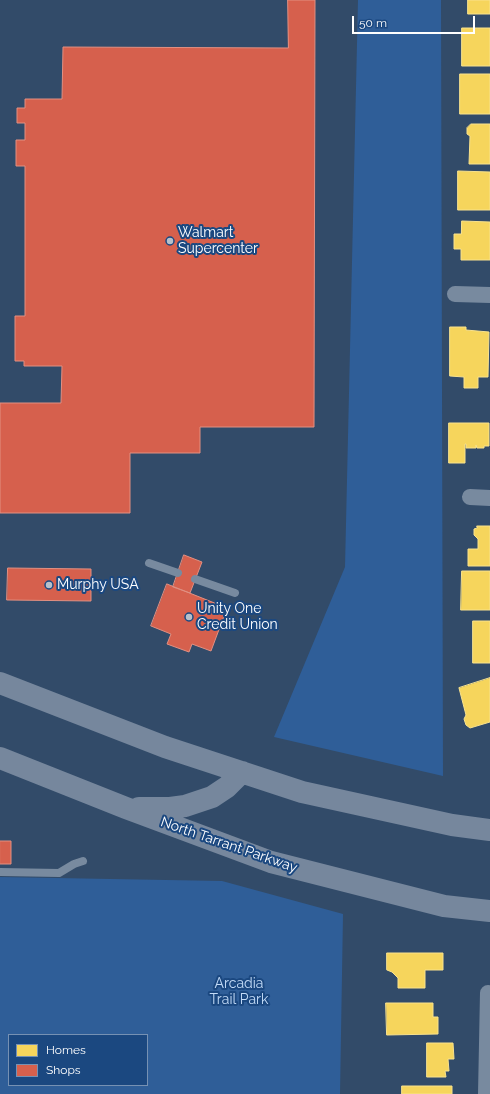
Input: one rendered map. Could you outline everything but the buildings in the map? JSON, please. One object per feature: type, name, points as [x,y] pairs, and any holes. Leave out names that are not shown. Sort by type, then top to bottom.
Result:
[{"type":"main road","points":[[0,683],[165,747],[302,792],[452,825],[490,830]]},
{"type":"main road","name":"North Tarrant Parkway","points":[[0,758],[126,808],[271,862],[444,906],[490,911]]},
{"type":"main road","points":[[126,808],[170,808],[185,806],[206,800],[212,798],[227,787],[242,772]]},
{"type":"street","points":[[455,294],[490,295]]},
{"type":"street","points":[[470,497],[490,498]]},
{"type":"street","points":[[486,1094],[488,992]]},
{"type":"lane","points":[[149,563],[178,573]]},
{"type":"lane","points":[[195,579],[235,593]]},
{"type":"lane","points":[[0,872],[59,873],[74,864],[83,861]]},
{"type":"green space","points":[[358,0],[441,0],[443,776],[274,737],[345,567]]},
{"type":"green space","name":"Arcadia Trail Park","points":[[0,877],[222,881],[343,914],[340,1094],[0,1094]]},
{"type":"place","name":"Walmart Supercenter","points":[[170,241]]},
{"type":"place","name":"Murphy USA","points":[[49,585]]},
{"type":"place","name":"Unity One Credit Union","points":[[189,617]]}]
